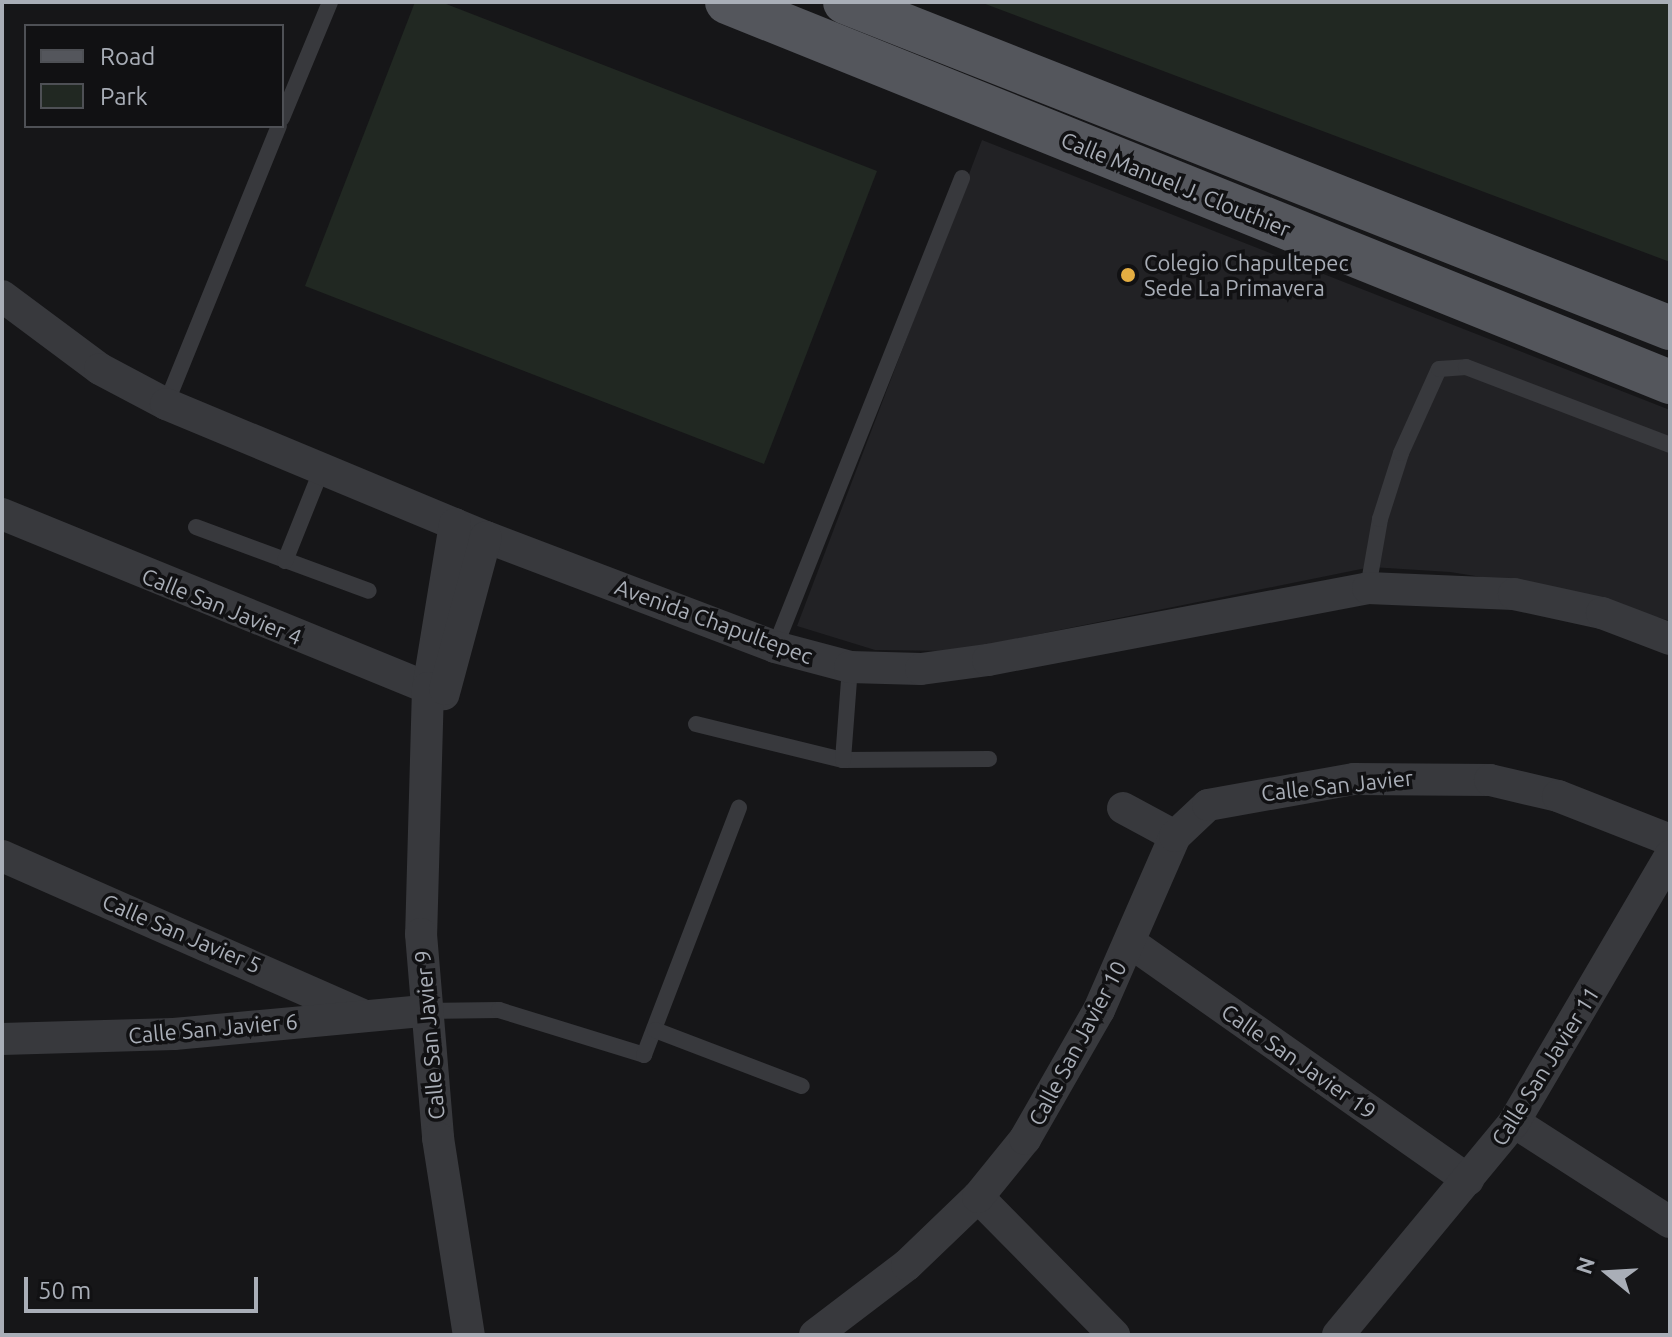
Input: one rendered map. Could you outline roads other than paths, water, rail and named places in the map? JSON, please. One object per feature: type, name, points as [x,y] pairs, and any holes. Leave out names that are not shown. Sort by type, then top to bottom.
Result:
[{"type":"main road","name":"Calle Manuel J. Clouthier","points":[[727,2],[1670,382]]},
{"type":"main road","name":"Calle Manuel J. Clouthier","points":[[845,2],[1670,328]]},
{"type":"street","name":"Avenida Chapultepec","points":[[2,296],[100,369],[166,404],[486,537],[775,647],[850,667],[921,669],[988,660],[1368,588],[1514,594],[1602,613],[1670,639]]},
{"type":"street","name":"Calle San Javier 4","points":[[2,514],[436,691]]},
{"type":"street","name":"Calle San Javier 9","points":[[455,524],[430,733],[421,867],[424,1011],[459,1330]]},
{"type":"street","name":"Calle San Javier 9","points":[[436,691],[486,537]]},
{"type":"street","name":"Calle San Javier","points":[[1183,827],[1236,797],[1354,779],[1435,777],[1490,780],[1558,796],[1670,840]]},
{"type":"street","points":[[1123,808],[1183,827]]},
{"type":"street","name":"Calle San Javier 10","points":[[815,1335],[907,1265],[978,1197],[1025,1139],[1066,1072],[1131,943],[1183,827]]},
{"type":"street","name":"Calle San Javier 5","points":[[2,856],[361,1014]]},
{"type":"street","name":"Calle San Javier 11","points":[[1338,1335],[1514,1122],[1670,856]]},
{"type":"street","name":"Calle San Javier 19","points":[[1131,943],[1468,1180]]},
{"type":"street","name":"Calle San Javier 6","points":[[2,1039],[174,1034],[361,1014],[424,1011]]},
{"type":"street","points":[[1514,1122],[1670,1222]]},
{"type":"street","points":[[978,1197],[1114,1335]]},
{"type":"lane","points":[[284,113],[330,2]]},
{"type":"lane","points":[[166,404],[278,128]]},
{"type":"lane","points":[[775,647],[962,178]]},
{"type":"lane","points":[[1368,588],[1380,519],[1401,453],[1439,369],[1466,367],[1670,445]]},
{"type":"lane","points":[[285,561],[321,471]]},
{"type":"lane","points":[[196,527],[369,591]]},
{"type":"lane","points":[[843,760],[850,667]]},
{"type":"lane","points":[[696,724],[843,760],[989,759]]},
{"type":"lane","points":[[424,1011],[499,1010],[639,1057],[655,1030],[739,808]]},
{"type":"lane","points":[[655,1030],[802,1086]]},
{"type":"place","name":"Colegio Chapultepec Sede La Primavera","points":[[1128,275]]}]
